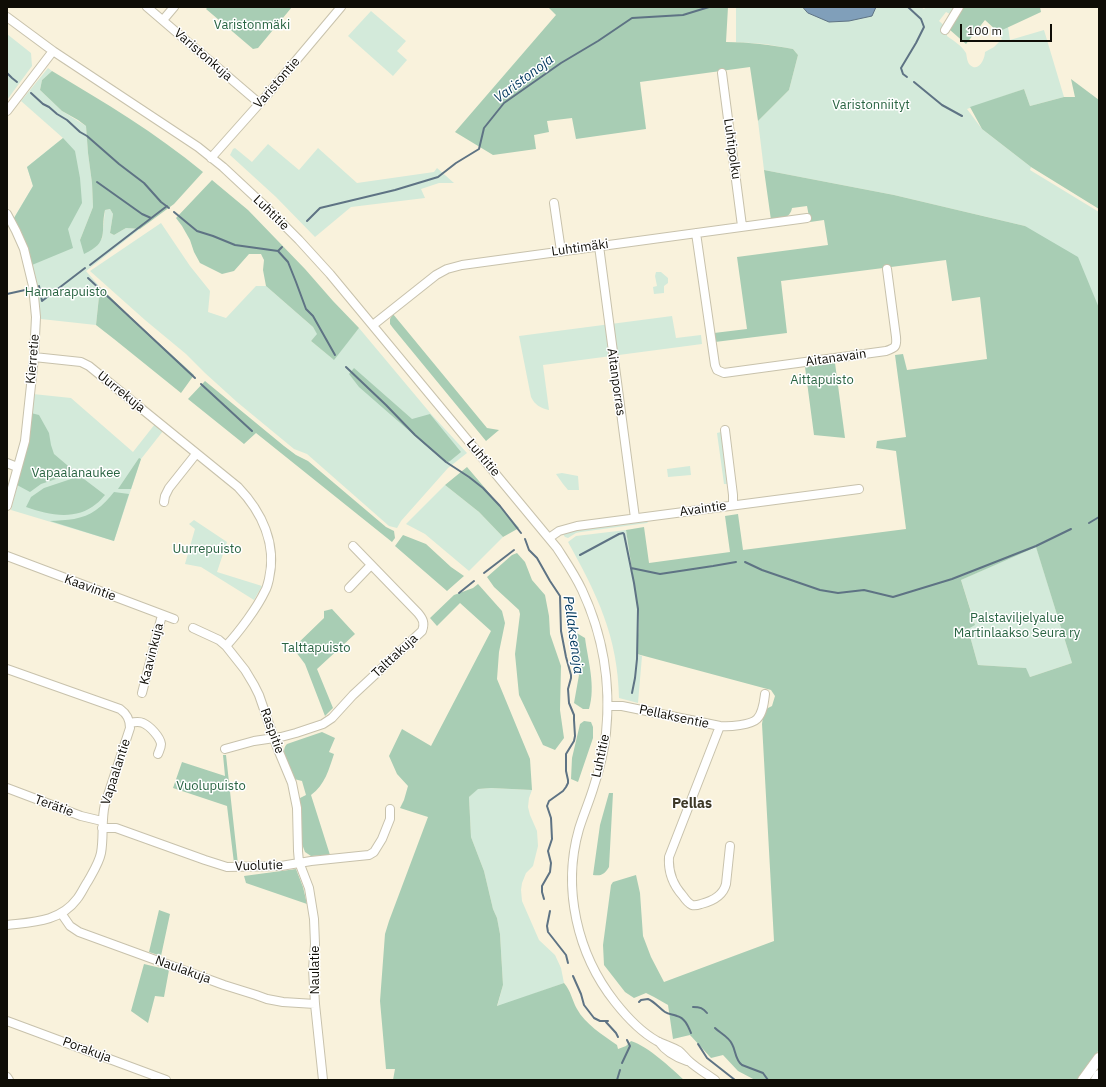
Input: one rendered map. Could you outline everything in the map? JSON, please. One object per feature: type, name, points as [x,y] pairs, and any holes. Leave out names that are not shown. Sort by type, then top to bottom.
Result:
[{"type":"main road","points":[[1083,1080],[1099,1058]]},
{"type":"main road","points":[[1096,1080],[1099,1076]]},
{"type":"street","name":"Varistonkuja","points":[[147,7],[259,103]]},
{"type":"street","points":[[163,20],[174,7]]},
{"type":"street","name":"Varistontie","points":[[211,158],[341,7]]},
{"type":"street","points":[[945,30],[959,7]]},
{"type":"street","name":"Luhtitie","points":[[7,17],[53,51],[198,147],[268,209],[330,274],[557,548],[572,571],[589,606],[604,658],[608,706],[606,733],[599,771],[579,830],[576,845],[572,881],[574,909],[580,937],[593,968],[606,989],[624,1012],[639,1027],[658,1042],[681,1052],[690,1062],[715,1080]]},
{"type":"street","points":[[7,111],[53,51]]},
{"type":"street","name":"Luhtipolku","points":[[722,73],[742,226]]},
{"type":"street","points":[[554,203],[561,251]]},
{"type":"street","name":"Kierretie","points":[[7,214],[23,247],[32,284],[36,317],[34,357],[25,441],[7,506]]},
{"type":"street","name":"Luhtimäki","points":[[373,325],[428,280],[447,269],[462,264],[807,218]]},
{"type":"street","name":"Aitanavain","points":[[696,233],[715,365],[717,370],[724,373],[892,349],[897,343],[887,269]]},
{"type":"street","name":"Aitanporras","points":[[599,246],[635,518]]},
{"type":"street","name":"Uurrekuja","points":[[34,357],[84,363],[238,487],[249,500],[266,528],[270,548],[271,570],[266,590],[259,603],[226,646]]},
{"type":"street","points":[[724,430],[733,505]]},
{"type":"street","points":[[164,502],[168,488],[196,454]]},
{"type":"street","points":[[7,463],[17,467]]},
{"type":"street","name":"Avaintie","points":[[549,538],[559,531],[577,526],[859,489]]},
{"type":"street","name":"Talttakuja","points":[[225,749],[254,740],[274,739],[323,724],[332,718],[353,695],[422,631],[424,626],[423,621],[418,613],[352,546]]},
{"type":"street","name":"Kaavintie","points":[[7,556],[174,619]]},
{"type":"street","points":[[349,588],[371,565]]},
{"type":"street","name":"Kaavinkuja","points":[[142,693],[162,615]]},
{"type":"street","name":"Raspitie","points":[[193,628],[219,640],[226,646],[243,667],[259,695],[294,792],[297,808],[298,851],[300,862]]},
{"type":"street","name":"Vapaalantie","points":[[7,669],[120,709],[126,714],[130,722],[130,728],[105,802],[102,824],[101,852],[99,859],[77,899],[61,913],[52,918],[39,922],[7,925]]},
{"type":"street","points":[[720,726],[732,727],[754,722],[762,711],[765,694]]},
{"type":"street","name":"Pellaksentie","points":[[608,706],[622,706],[720,726],[669,857],[668,865],[677,890],[690,904],[698,905],[710,902],[717,898],[724,889],[730,846]]},
{"type":"street","points":[[130,722],[143,723],[152,731],[160,741],[158,754]]},
{"type":"street","name":"Terätie","points":[[7,788],[102,824]]},
{"type":"street","name":"Vuolutie","points":[[102,824],[227,867],[281,866],[300,862],[370,855],[374,852],[382,839],[390,818],[390,809]]},
{"type":"street","name":"Naulatie","points":[[300,862],[309,888],[314,918],[315,944],[313,969],[323,1080]]},
{"type":"street","name":"Naulakuja","points":[[61,913],[70,926],[79,932],[224,985],[267,999],[283,1002],[315,1004]]},
{"type":"street","name":"Porakuja","points":[[7,1020],[166,1080]]},
{"type":"green space","name":"Varistonmäki","points":[[208,7],[292,7],[258,48],[253,49],[206,9]]},
{"type":"green space","points":[[548,7],[728,7],[726,42],[760,44],[793,49],[798,55],[789,90],[758,121],[750,67],[640,82],[646,129],[576,139],[572,118],[547,121],[549,132],[534,135],[536,149],[493,155],[455,132],[556,15]]},
{"type":"green space","name":"Varistonniityt","points":[[736,7],[921,7],[924,9],[926,7],[957,7],[952,15],[946,12],[939,21],[947,28],[947,36],[964,50],[968,62],[973,67],[979,66],[983,61],[985,52],[994,47],[1002,39],[998,32],[1008,27],[1010,40],[1044,30],[1064,97],[1030,106],[1024,89],[967,109],[982,129],[1031,167],[1030,170],[1099,212],[1099,308],[1025,226],[894,195],[764,170],[758,121],[789,90],[798,55],[793,49],[765,44],[736,42]]},
{"type":"green space","points":[[962,7],[1040,7],[1041,12],[998,32],[985,20],[966,44],[950,30],[950,24]]},
{"type":"green space","points":[[371,11],[406,41],[397,51],[407,60],[393,76],[348,36]]},
{"type":"green space","points":[[7,34],[31,53],[32,66],[7,100]]},
{"type":"green space","name":"Hamarapuisto","points":[[48,68],[52,71],[42,80],[40,90],[62,111],[86,126],[93,207],[80,240],[102,239],[105,210],[110,209],[113,214],[110,233],[114,235],[126,228],[140,229],[86,271],[100,287],[96,325],[41,319],[32,265],[24,240],[14,218],[33,186],[27,167],[63,138],[21,101]]},
{"type":"green space","points":[[52,71],[148,131],[203,172],[174,204],[140,229],[126,228],[114,235],[110,233],[113,214],[110,209],[105,210],[101,241],[92,250],[84,254],[80,240],[93,207],[86,126],[62,111],[40,90],[42,80]]},
{"type":"green space","points":[[1071,79],[1099,100],[1099,209],[1031,167],[982,129],[970,107],[1024,89],[1030,106],[1064,97],[1075,97]]},
{"type":"green space","points":[[63,138],[75,151],[80,178],[82,203],[68,229],[73,248],[32,265],[24,240],[14,218],[33,186],[27,167]]},
{"type":"green space","points":[[268,144],[299,170],[318,148],[357,183],[434,172],[437,168],[454,183],[439,183],[421,189],[425,198],[351,207],[315,237],[276,197],[230,155],[235,148],[252,162]]},
{"type":"green space","points":[[764,170],[894,195],[1025,226],[1078,257],[1099,308],[1099,1049],[1080,1080],[755,1080],[738,1071],[723,1055],[711,1058],[690,1035],[673,1039],[668,1005],[646,993],[634,998],[625,992],[604,965],[603,945],[611,885],[613,882],[636,875],[640,893],[643,936],[651,957],[664,982],[774,941],[762,724],[764,710],[772,706],[775,696],[771,690],[637,654],[639,617],[626,530],[644,527],[649,563],[730,552],[725,516],[738,514],[743,550],[906,529],[896,451],[876,448],[877,441],[906,437],[895,355],[903,354],[907,370],[987,359],[980,297],[952,301],[946,260],[781,281],[787,333],[715,342],[714,333],[747,329],[737,257],[828,245],[824,220],[810,222],[807,206],[792,208],[791,212],[787,216],[781,219],[771,220]],"holes":[[[1036,547],[1072,663],[1030,677],[1026,668],[978,665],[968,629],[975,625],[961,580]]]},
{"type":"green space","points":[[212,180],[248,210],[359,328],[334,360],[311,341],[317,334],[313,327],[266,286],[263,270],[264,260],[261,254],[249,254],[234,271],[222,274],[200,263],[190,240],[176,218]]},
{"type":"green space","points":[[161,223],[190,266],[210,291],[208,312],[226,318],[256,286],[266,286],[313,327],[318,334],[311,341],[333,359],[359,328],[431,414],[467,453],[448,468],[401,521],[397,528],[389,526],[307,454],[294,449],[237,402],[186,354],[90,271]]},
{"type":"green space","points":[[656,272],[661,272],[668,278],[668,283],[664,286],[664,293],[654,294],[653,287],[657,286],[655,276]]},
{"type":"green space","points":[[100,287],[194,375],[181,393],[96,325]]},
{"type":"green space","points":[[393,314],[487,428],[499,430],[486,441],[390,324],[390,319]]},
{"type":"green space","points":[[672,316],[676,338],[701,335],[702,344],[543,365],[549,410],[538,406],[531,397],[519,336]]},
{"type":"green space","name":"Aittapuisto","points":[[835,363],[845,438],[814,435],[805,367]]},
{"type":"green space","points":[[354,368],[412,419],[430,414],[461,452],[446,463],[359,387],[349,374]]},
{"type":"green space","points":[[205,381],[284,446],[296,455],[308,461],[386,527],[394,531],[395,538],[392,542],[256,433],[244,444],[188,399]]},
{"type":"green space","name":"Vapaalanaukee","points":[[33,394],[71,398],[133,452],[155,424],[163,431],[141,459],[114,541],[11,510],[28,444]]},
{"type":"green space","points":[[31,413],[39,415],[49,433],[54,454],[74,471],[71,474],[41,484],[30,492],[17,485]]},
{"type":"green space","points":[[721,432],[727,484],[724,484],[717,433]]},
{"type":"green space","points":[[139,458],[141,459],[131,489],[118,489]]},
{"type":"green space","points":[[690,466],[691,475],[668,477],[667,469]]},
{"type":"green space","points":[[467,467],[519,528],[503,537],[479,512],[445,485]]},
{"type":"green space","points":[[562,473],[578,476],[579,490],[568,490],[556,474]]},
{"type":"green space","points":[[80,476],[105,495],[88,509],[80,513],[62,515],[26,507],[31,497],[44,488]]},
{"type":"green space","points":[[445,485],[479,512],[503,537],[469,571],[425,534],[406,524]]},
{"type":"green space","points":[[114,492],[129,494],[114,541],[50,521],[74,519],[86,516],[99,508]]},
{"type":"green space","points":[[647,519],[647,523],[581,532],[568,538],[562,533],[568,530]]},
{"type":"green space","name":"Uurrepuisto","points":[[194,520],[227,542],[217,572],[262,586],[254,600],[201,567],[185,564],[195,529],[189,524]]},
{"type":"green space","points":[[626,530],[639,617],[637,654],[642,656],[638,703],[619,698],[615,655],[604,617],[597,598],[568,542],[576,536]]},
{"type":"green space","points":[[403,535],[426,544],[451,567],[464,576],[447,591],[395,546]]},
{"type":"green space","name":"Palstaviljelyalue Martinlaakso Seura ry","points":[[1036,546],[1072,663],[1030,677],[1025,668],[978,665],[968,629],[975,624],[961,580]]},
{"type":"green space","points":[[517,553],[525,562],[532,580],[545,595],[549,616],[550,634],[561,666],[560,710],[564,738],[555,750],[543,745],[519,695],[515,654],[520,614],[519,610],[494,587],[487,577],[512,555]]},
{"type":"green space","points":[[478,584],[502,611],[505,623],[499,652],[497,679],[530,759],[532,790],[491,788],[478,789],[469,797],[471,837],[484,871],[500,934],[503,985],[497,1006],[564,983],[580,1014],[595,1029],[617,1045],[618,1049],[626,1046],[631,1041],[638,1044],[659,1058],[684,1080],[393,1080],[395,1069],[386,1069],[380,1001],[385,934],[428,817],[400,808],[408,786],[397,774],[389,756],[402,729],[431,746],[491,631],[460,603],[437,626],[430,618],[454,595],[473,588]]},
{"type":"green space","name":"Talttapuisto","points":[[332,609],[355,634],[317,669],[333,708],[325,716],[305,664],[293,648],[324,618],[324,611]]},
{"type":"green space","points":[[575,632],[585,638],[592,682],[589,709],[583,709],[574,703],[579,675],[572,662],[569,637]]},
{"type":"green space","points":[[584,721],[591,722],[593,727],[593,738],[578,782],[571,779],[572,758],[580,724]]},
{"type":"green space","points":[[322,732],[335,738],[329,752],[334,754],[323,782],[311,795],[330,855],[311,856],[305,852],[302,844],[298,803],[300,798],[306,795],[302,781],[294,779],[286,761],[284,751],[287,744]]},
{"type":"green space","name":"Vuolupuisto","points":[[223,755],[226,755],[238,864],[234,863],[227,806],[173,788],[182,762],[225,776]]},
{"type":"green space","points":[[491,788],[532,790],[528,807],[537,831],[538,846],[533,866],[526,873],[522,883],[522,901],[539,940],[555,955],[561,968],[564,983],[497,1007],[503,985],[500,934],[484,871],[471,837],[469,797],[477,789]]},
{"type":"green space","points":[[609,793],[613,793],[609,867],[606,872],[602,874],[593,875],[600,825]]},
{"type":"green space","points":[[296,869],[303,887],[307,904],[246,883],[244,876]]},
{"type":"green space","points":[[159,910],[170,914],[161,956],[149,952]]},
{"type":"green space","points":[[144,964],[169,970],[164,997],[155,996],[148,1023],[131,1011]]},
{"type":"water","points":[[803,7],[876,7],[872,16],[849,21],[829,22],[808,13]]},
{"type":"waterway","name":"Varistonoja","points":[[307,221],[320,208],[395,190],[438,177],[456,163],[479,149],[484,128],[504,103],[561,63],[598,41],[632,18],[683,15],[709,7]]},
{"type":"waterway","points":[[907,77],[903,74],[901,68],[924,27],[921,19],[908,7]]},
{"type":"waterway","points":[[7,73],[17,82]]},
{"type":"waterway","points":[[914,82],[942,105],[962,116]]},
{"type":"waterway","points":[[31,93],[43,104],[67,120],[144,183],[161,202],[169,208]]},
{"type":"waterway","points":[[97,182],[142,214],[151,218]]},
{"type":"waterway","points":[[90,265],[167,206]]},
{"type":"waterway","points":[[174,212],[197,231],[235,245],[278,251]]},
{"type":"waterway","name":"Varistonoja","points":[[278,251],[282,247]]},
{"type":"waterway","name":"Pellaksenoja","points":[[278,251],[288,262],[306,309],[313,316],[335,355]]},
{"type":"waterway","points":[[39,286],[42,301],[85,268]]},
{"type":"waterway","points":[[88,278],[195,378]]},
{"type":"waterway","points":[[7,294],[25,290]]},
{"type":"waterway","name":"Pellaksenoja","points":[[346,367],[415,435],[446,462],[483,488],[500,506],[521,533]]},
{"type":"waterway","points":[[201,384],[252,431]]},
{"type":"waterway","points":[[1089,523],[1099,517]]},
{"type":"waterway","points":[[745,562],[762,570],[820,590],[838,593],[864,590],[893,597],[952,579],[1036,546],[1071,529]]},
{"type":"waterway","points":[[580,555],[619,534],[624,534],[638,609],[637,659],[632,693]]},
{"type":"waterway","name":"Pellaksenoja","points":[[525,539],[529,550],[537,558],[560,596],[561,631],[571,675],[568,689],[569,703],[574,715],[574,741],[566,754],[568,783],[563,791],[549,801],[547,806],[551,818],[552,839],[548,851],[551,863],[550,872],[542,886],[544,899]]},
{"type":"waterway","points":[[484,573],[514,550]]},
{"type":"waterway","points":[[631,568],[660,574],[736,562]]},
{"type":"waterway","points":[[459,593],[474,581]]},
{"type":"waterway","name":"Pellaksenoja","points":[[550,911],[547,926],[548,932],[566,955],[568,963]]},
{"type":"waterway","name":"Pellaksenoja","points":[[573,976],[584,1005],[594,1018],[600,1021],[608,1021]]},
{"type":"waterway","name":"Pellaksenoja","points":[[639,1002],[641,1000],[648,999],[666,1013],[680,1017],[686,1023],[691,1033]]},
{"type":"waterway","name":"Pellaksenoja","points":[[693,1007],[701,1008],[707,1013]]},
{"type":"waterway","points":[[606,1022],[618,1037]]},
{"type":"waterway","name":"Pellaksenoja","points":[[715,1028],[731,1042],[737,1058],[742,1065],[763,1073],[768,1080]]},
{"type":"waterway","points":[[622,1063],[630,1046],[627,1040]]},
{"type":"waterway","name":"Pellaksenoja","points":[[698,1044],[707,1058],[735,1080]]},
{"type":"waterway","points":[[617,1080],[620,1070]]},
{"type":"district","name":"Pellas","points":[[692,804]]}]
